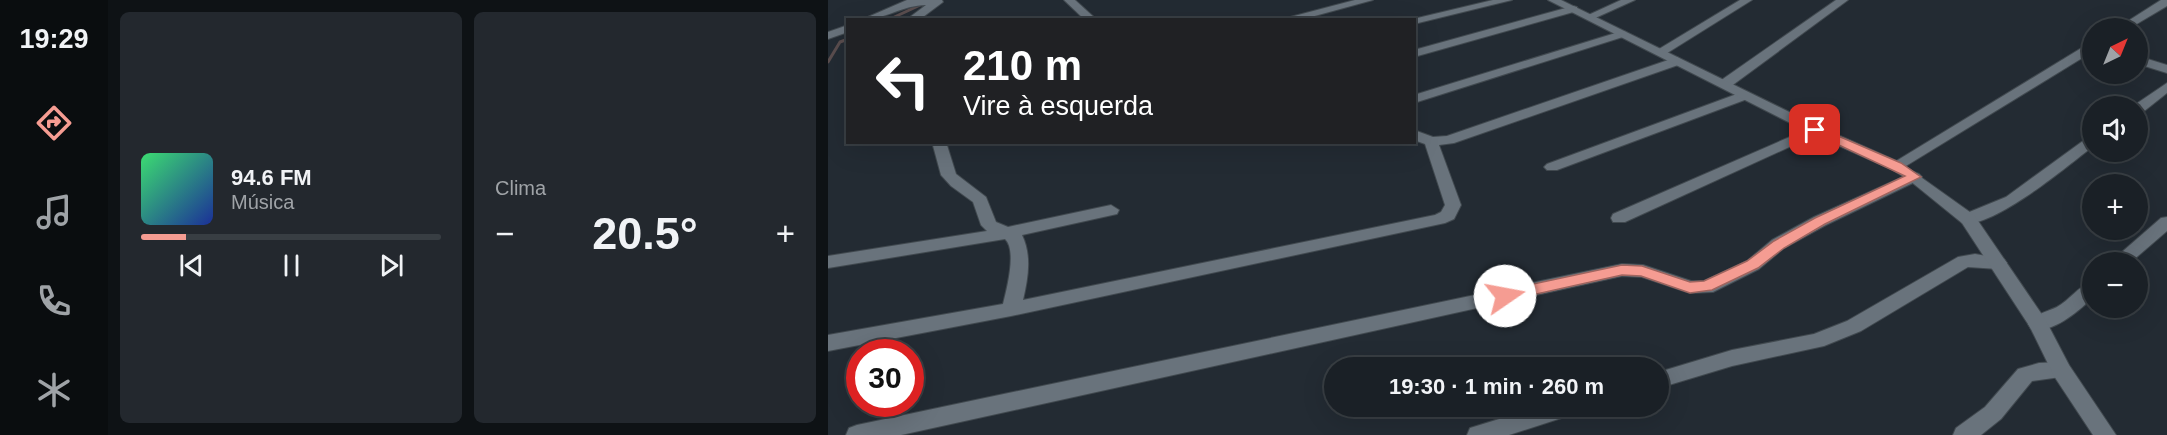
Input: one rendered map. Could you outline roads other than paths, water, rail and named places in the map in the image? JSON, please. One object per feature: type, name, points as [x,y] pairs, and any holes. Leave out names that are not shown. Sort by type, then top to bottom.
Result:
[{"type":"street","points":[[1069,0],[1090,18]]},
{"type":"street","points":[[1288,18],[1305,9],[1368,0]]},
{"type":"street","points":[[1416,21],[1507,0]]},
{"type":"street","points":[[1553,0],[1815,130],[1896,166],[1914,177],[1968,219],[2038,324],[2061,370],[2105,435]]},
{"type":"street","points":[[1589,17],[1630,0]]},
{"type":"street","points":[[1660,52],[1747,0]]},
{"type":"street","points":[[1725,84],[1843,0]]},
{"type":"street","points":[[2139,18],[2167,0]]},
{"type":"street","points":[[871,18],[911,2],[941,1]]},
{"type":"street","points":[[914,18],[941,1]]},
{"type":"street","points":[[1416,53],[1573,9]]},
{"type":"street","points":[[828,24],[846,26]]},
{"type":"street","points":[[828,36],[846,27]]},
{"type":"street","points":[[1416,98],[1622,34]]},
{"type":"street","points":[[1896,166],[2082,52]]},
{"type":"street","points":[[828,343],[1011,309],[1439,219],[1448,215],[1453,205],[1423,138],[1449,140],[1677,62]]},
{"type":"street","points":[[2148,63],[2167,69]]},
{"type":"street","points":[[2148,101],[2167,87]]},
{"type":"street","points":[[1552,167],[1744,95]]},
{"type":"street","points":[[1619,219],[1815,130]]},
{"type":"street","points":[[940,144],[949,175],[956,183],[980,200],[989,225],[1015,237],[1018,284],[1011,309]]},
{"type":"street","points":[[1968,219],[2012,200],[2082,148]]},
{"type":"street","points":[[857,435],[1622,270],[1642,271],[1690,287],[1706,286],[1753,265],[1779,244],[1820,221],[1914,177]]},
{"type":"street","points":[[828,262],[1007,233],[1110,210]]},
{"type":"street","points":[[2132,252],[2167,222]]},
{"type":"street","points":[[1669,377],[1732,358],[1817,341],[1854,326],[1964,261],[1998,263]]},
{"type":"street","points":[[2038,324],[2066,311],[2082,297]]},
{"type":"street","points":[[1964,435],[1993,413],[2025,375],[2039,371],[2061,370]]},
{"type":"street","points":[[1478,435],[1536,417]]},
{"type":"waterway","points":[[892,18],[931,0]]},
{"type":"waterway","points":[[828,62],[840,42],[846,40]]}]
